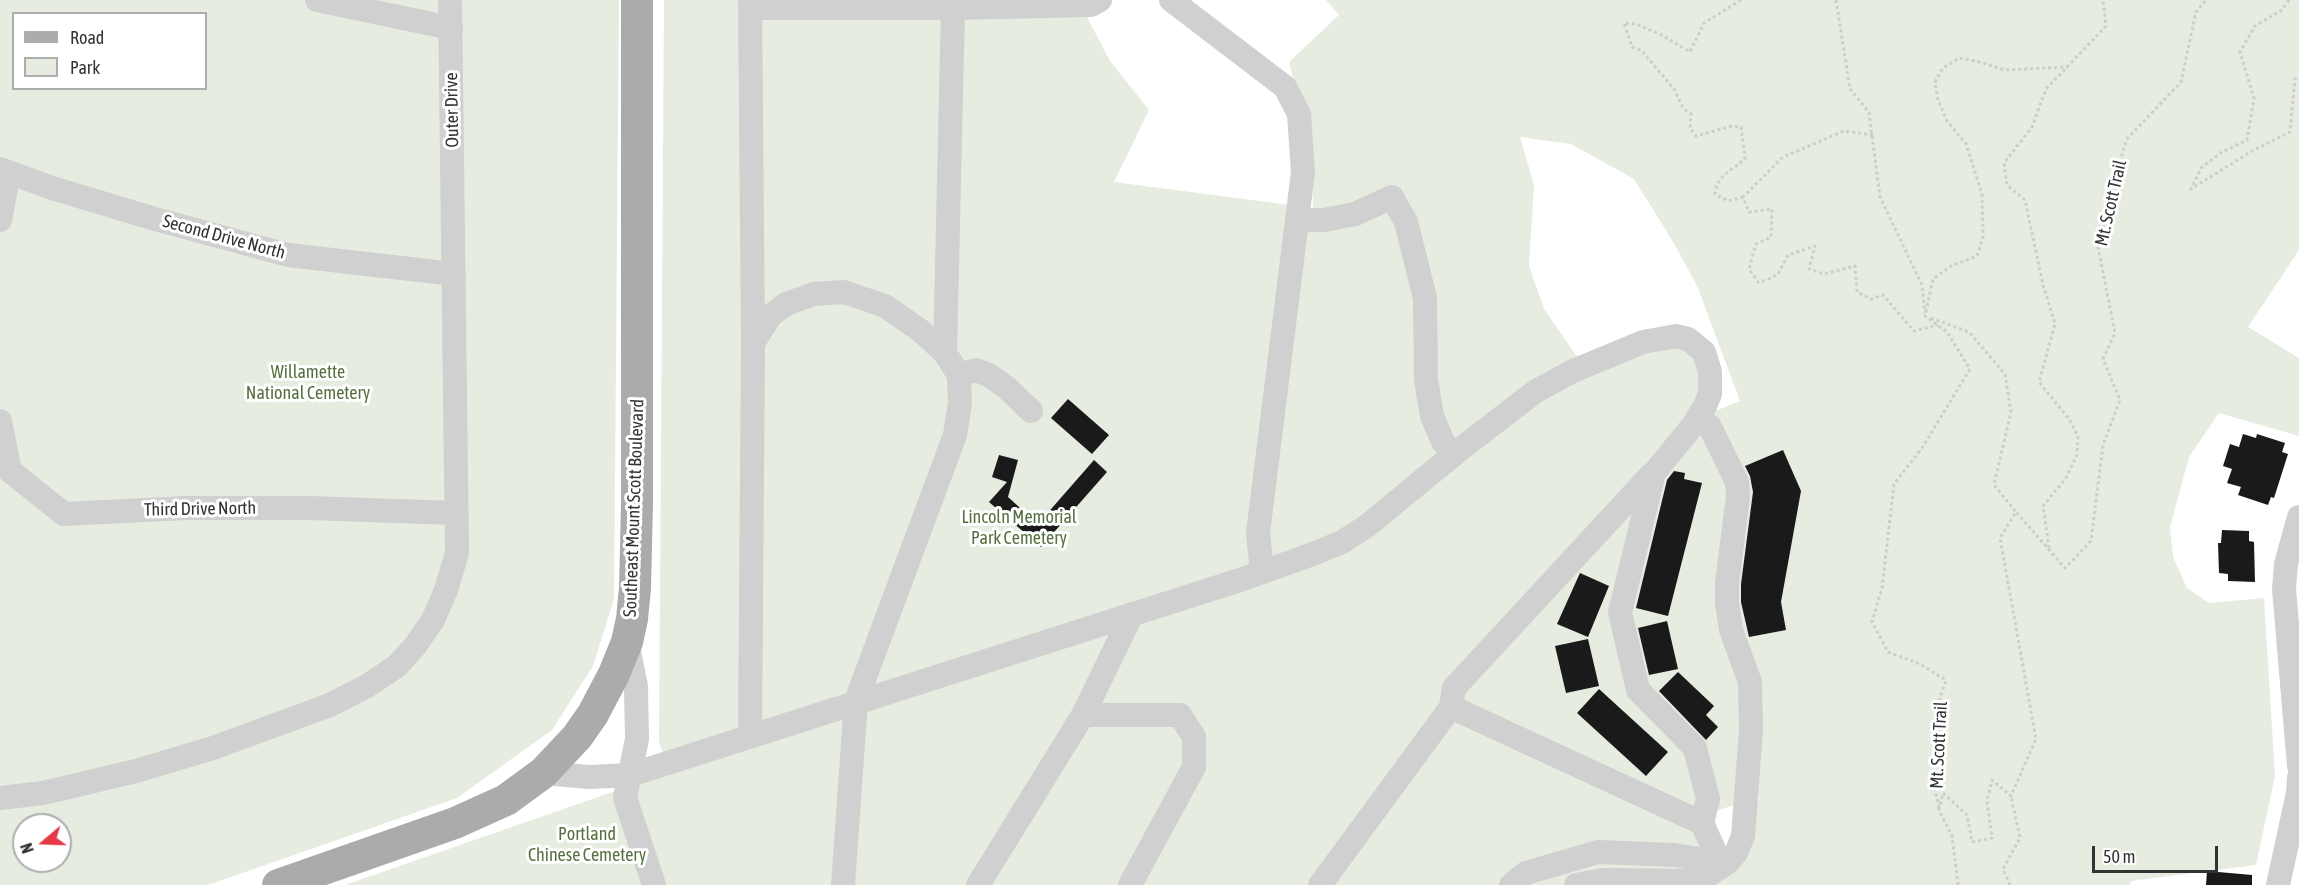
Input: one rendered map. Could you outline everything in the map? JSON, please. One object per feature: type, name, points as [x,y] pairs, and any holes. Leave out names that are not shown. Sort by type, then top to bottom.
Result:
[{"type":"main road","name":"Southeast Mount Scott Boulevard","points":[[278,885],[485,811],[524,788],[543,773],[577,737],[593,714],[614,674],[627,642],[635,588],[637,513],[637,0]]},
{"type":"street","points":[[317,0],[451,28]]},
{"type":"street","name":"Outer Drive","points":[[0,798],[43,793],[172,761],[330,705],[367,686],[397,666],[415,646],[433,620],[446,590],[457,553],[450,0]]},
{"type":"street","points":[[750,736],[753,343],[750,4],[953,8],[1091,5],[1100,0]]},
{"type":"street","points":[[1171,0],[1285,87],[1299,114],[1303,172],[1258,533],[1262,572]]},
{"type":"street","points":[[945,353],[953,8]]},
{"type":"street","points":[[0,220],[4,171]]},
{"type":"street","name":"Second Drive North","points":[[4,171],[51,188],[155,219],[288,255],[454,274]]},
{"type":"street","points":[[1298,220],[1324,220],[1355,214],[1392,197],[1406,222],[1425,298],[1426,380],[1432,416],[1443,442],[1454,454]]},
{"type":"street","points":[[753,343],[770,316],[786,304],[814,294],[844,292],[885,306],[921,330],[945,353],[959,375],[960,403],[955,435],[856,701],[843,885]]},
{"type":"street","points":[[543,773],[590,777],[630,775],[1262,572],[1342,542],[1367,526],[1454,454],[1536,391],[1573,371],[1658,338],[1676,336],[1688,339],[1704,352],[1710,372],[1710,394],[1698,417],[1654,473],[1454,688],[1451,707],[1320,885]]},
{"type":"street","points":[[959,375],[976,370],[989,375],[1007,388],[1031,411]]},
{"type":"street","points":[[1698,417],[1710,427],[1737,482],[1738,497],[1727,583],[1727,603],[1731,630],[1750,682],[1751,730],[1743,836],[1729,874]]},
{"type":"street","name":"Third Drive North","points":[[0,421],[10,471],[64,514],[185,508],[309,508],[456,513]]},
{"type":"street","points":[[1654,473],[1620,612],[1638,690],[1695,748],[1708,799],[1702,823],[1716,854],[1729,874]]},
{"type":"street","points":[[2299,517],[2286,564],[2284,589],[2299,766]]},
{"type":"street","points":[[978,885],[1083,715],[1132,614]]},
{"type":"street","points":[[627,642],[636,686],[637,739],[625,798],[654,885]]},
{"type":"street","points":[[1451,707],[1702,823]]},
{"type":"street","points":[[1083,715],[1180,715],[1194,737],[1194,767],[1130,885]]},
{"type":"street","points":[[2278,885],[2298,793],[2299,777]]},
{"type":"street","points":[[1511,885],[1526,873],[1598,852],[1674,855],[1729,874]]},
{"type":"street","points":[[1576,885],[1603,880],[1700,881],[1729,874]]},
{"type":"path","points":[[1741,0],[1704,23],[1690,52],[1662,35],[1636,24],[1624,23],[1632,47],[1641,50],[1674,88],[1683,108],[1691,114],[1690,128],[1696,136],[1732,126],[1741,127],[1744,159],[1724,175],[1717,184],[1715,194],[1728,201],[1743,197],[1783,157],[1844,131],[1873,135]]},
{"type":"path","points":[[1836,0],[1850,89],[1869,112],[1880,198],[1922,285],[1925,316]]},
{"type":"path","points":[[2049,549],[2043,506],[2070,471],[2077,455],[2078,436],[2069,419],[2039,382],[2055,324],[2043,285],[2025,200],[2007,185],[2004,163],[2032,127],[2046,89],[2106,26],[2103,0]]},
{"type":"path","name":"Mt. Scott Trail","points":[[1925,316],[1969,332],[2005,374],[2011,412],[1994,485],[2065,568],[2091,541],[2103,445],[2120,400],[2103,359],[2115,333],[2098,247],[2126,140],[2181,82],[2196,12],[2206,0]]},
{"type":"path","points":[[2289,0],[2282,10],[2255,26],[2241,52],[2254,98],[2247,140],[2222,152],[2201,168],[2191,189],[2252,151],[2290,132],[2295,79],[2299,77]]},
{"type":"path","points":[[1925,316],[1933,279],[1951,266],[1977,256],[1983,237],[1982,194],[1966,144],[1947,121],[1938,100],[1935,82],[1943,68],[1959,58],[1976,60],[2005,70],[2068,67]]},
{"type":"path","points":[[1743,197],[1749,212],[1772,209],[1771,237],[1756,244],[1749,268],[1758,282],[1778,274],[1788,255],[1815,246],[1809,269],[1824,274],[1855,266],[1857,292],[1871,299],[1883,295],[1914,331],[1938,326]]},
{"type":"path","name":"Mt. Scott Trail","points":[[1925,316],[1947,332],[1970,369],[1922,448],[1894,484],[1882,588],[1872,622],[1888,652],[1920,664],[1946,680],[1938,704],[1940,763],[1935,789],[1939,810],[1952,836],[1958,885]]},
{"type":"path","points":[[2010,885],[2003,869],[2020,838],[2011,796],[2036,739],[2000,538],[2016,512]]},
{"type":"path","name":"Mt. Scott Trail","points":[[1939,810],[1943,793],[1967,815],[1972,842],[1992,838],[1988,801],[1992,780],[2011,796]]},
{"type":"green space","name":"Willamette National Cemetery","points":[[0,0],[619,0],[614,599],[593,666],[552,730],[457,798],[208,885],[0,885]]},
{"type":"green space","name":"Lincoln Memorial Park Cemetery","points":[[664,0],[1078,0],[1110,61],[1149,110],[1114,182],[1313,208],[1312,156],[1289,62],[1339,15],[1326,0],[2299,0],[2299,250],[2248,327],[2299,358],[2299,436],[2219,413],[2189,457],[2170,527],[2173,557],[2187,588],[2209,603],[2264,598],[2275,776],[2256,865],[2131,881],[2129,885],[345,885],[670,772],[659,742]],"holes":[[[1520,137],[1571,144],[1634,179],[1675,245],[1698,288],[1740,401],[1698,418],[1706,348],[1661,329],[1580,361],[1544,309],[1529,266],[1534,185]],[[1759,796],[1734,869],[1711,813]]]},
{"type":"building","points":[[1068,399],[1109,435],[1092,454],[1051,418]]},
{"type":"building","points":[[2243,434],[2256,438],[2257,434],[2285,443],[2282,452],[2288,454],[2274,498],[2271,497],[2268,505],[2238,495],[2241,487],[2227,483],[2232,469],[2223,466],[2230,444],[2239,447]]},
{"type":"building","points":[[1783,450],[1801,491],[1781,602],[1786,630],[1749,637],[1741,602],[1741,584],[1753,492],[1750,476],[1745,466]]},
{"type":"building","points":[[999,455],[1018,460],[1008,497],[1038,524],[1094,460],[1107,472],[1041,547],[989,502],[1007,482],[992,477]]},
{"type":"building","points":[[1674,471],[1685,473],[1684,479],[1702,483],[1668,616],[1636,608],[1667,480]]},
{"type":"building","points":[[2222,530],[2249,531],[2249,541],[2254,542],[2255,582],[2228,581],[2228,574],[2219,573],[2218,543],[2221,543]]},
{"type":"building","points":[[1580,573],[1609,586],[1588,637],[1557,624]]},
{"type":"building","points":[[1667,621],[1678,669],[1649,675],[1638,628]]},
{"type":"building","points":[[1588,639],[1599,686],[1566,693],[1555,646]]},
{"type":"building","points":[[1678,672],[1714,706],[1706,715],[1718,727],[1706,740],[1659,691]]},
{"type":"building","points":[[1599,689],[1668,752],[1646,776],[1577,713]]},
{"type":"building","points":[[2207,871],[2252,875],[2252,885],[2206,885]]},
{"type":"park label","name":"Portland Chinese Cemetery","points":[[587,844]]}]
